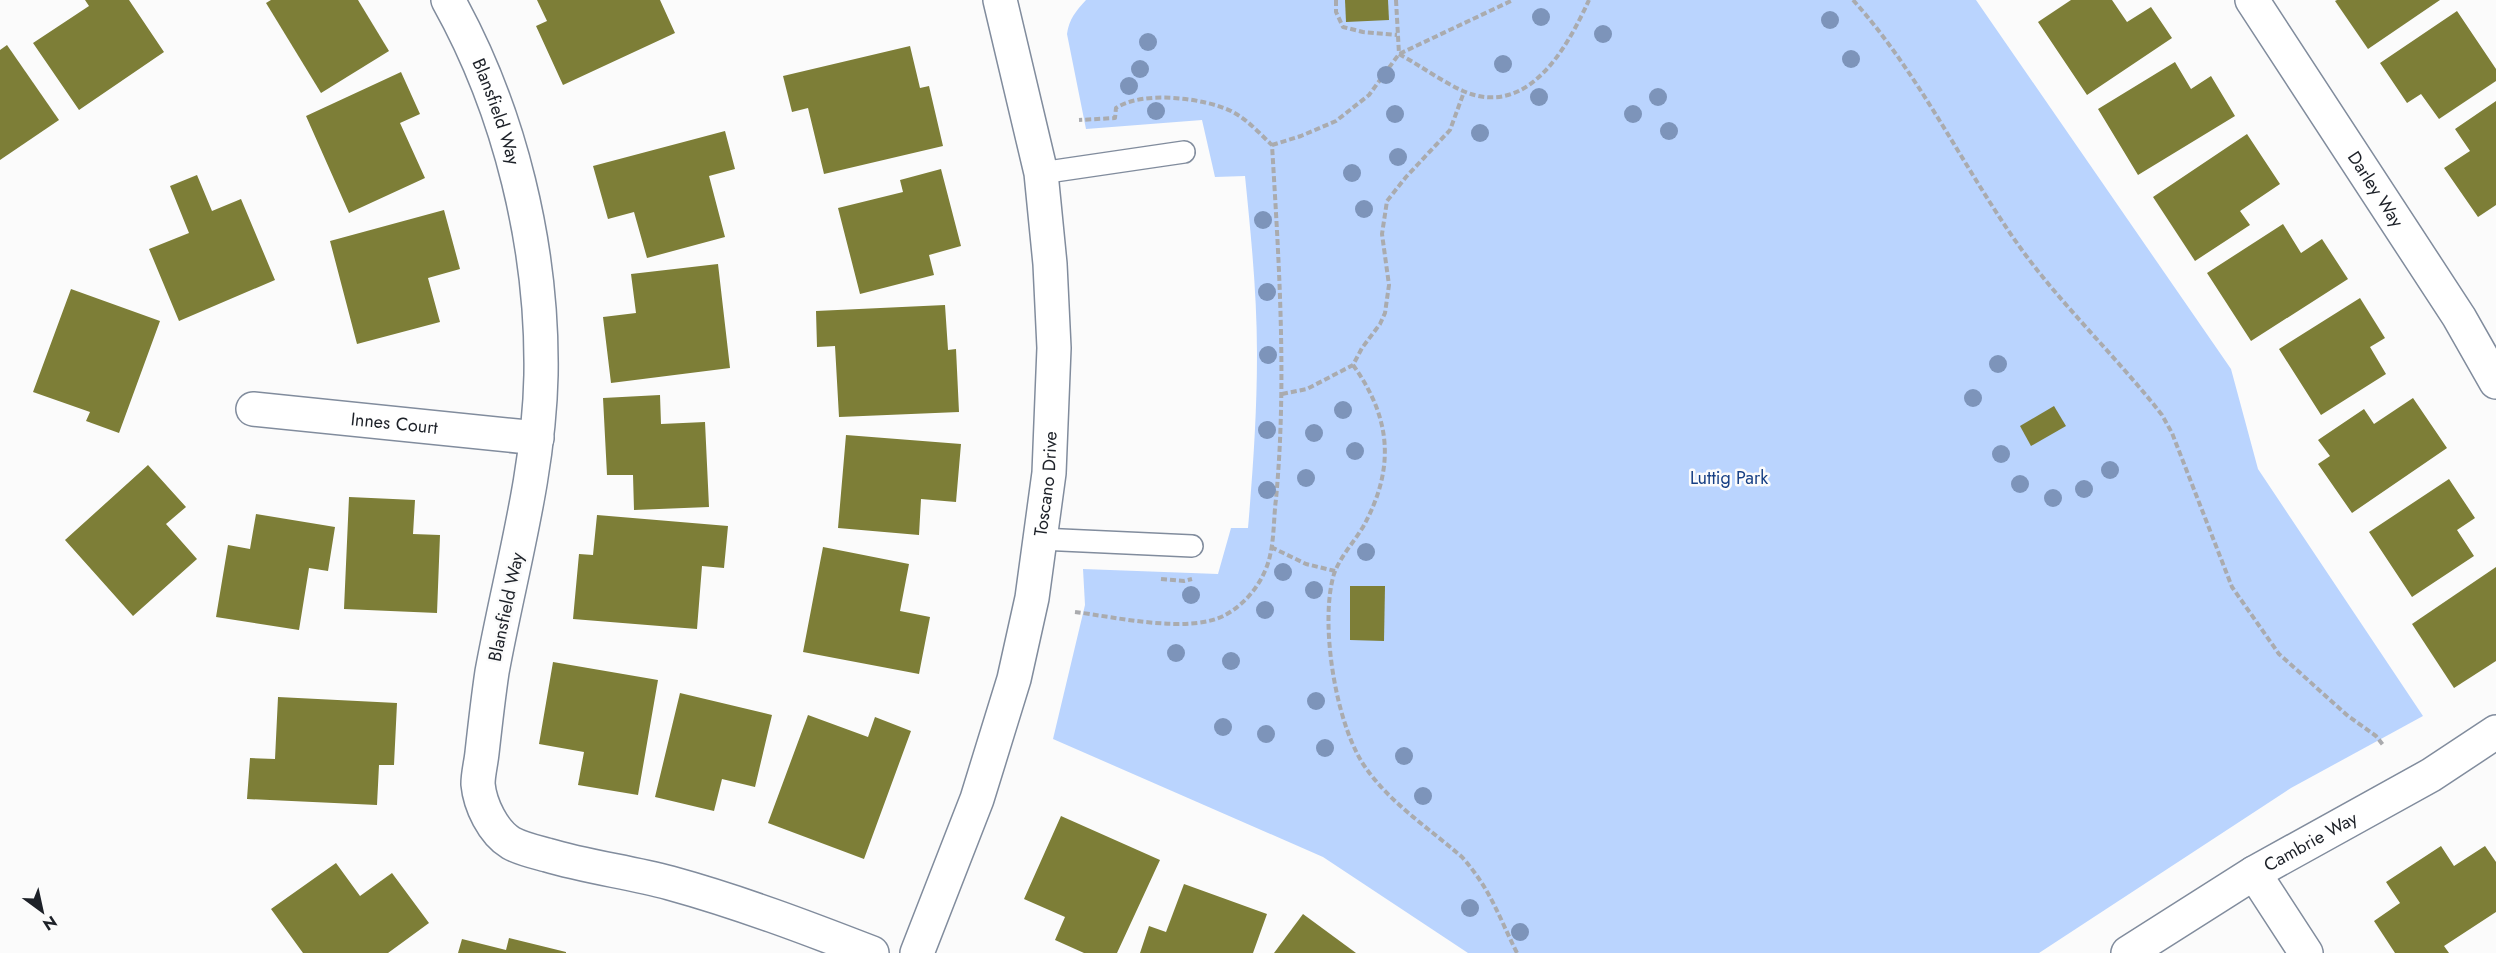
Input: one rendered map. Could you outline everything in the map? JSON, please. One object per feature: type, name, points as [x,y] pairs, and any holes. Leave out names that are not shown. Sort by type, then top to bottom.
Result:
[{"type":"street","name":"Blansfield Way","points":[[447,0],[460,23],[487,84],[518,177],[536,274],[541,373],[537,438],[528,504],[505,600],[487,701],[478,785],[488,818],[510,842],[538,853],[570,862],[668,882],[779,916],[872,953]]},
{"type":"street","name":"Toscano Drive","points":[[916,953],[977,799],[1014,679],[1032,598],[1049,473],[1054,348],[1050,264],[1041,173],[1000,0]]},
{"type":"street","name":"Darley Way","points":[[2252,0],[2458,317],[2496,382]]},
{"type":"street","name":"Innes Court","points":[[253,409],[537,438]]},
{"type":"street","name":"Cambrie Way","points":[[2128,953],[2254,873],[2431,775],[2496,732]]},
{"type":"street","points":[[2254,873],[2306,953]]},
{"type":"lane","points":[[1041,173],[1184,152]]},
{"type":"lane","points":[[1040,539],[1192,546]]},
{"type":"path","points":[[1336,0],[1336,12],[1344,27],[1363,32],[1397,35]]},
{"type":"path","points":[[1396,0],[1399,54]]},
{"type":"path","points":[[1272,145],[1336,121],[1369,95],[1381,82],[1399,54],[1513,0]]},
{"type":"path","points":[[1399,54],[1464,92],[1492,97],[1514,94],[1534,81],[1554,62],[1568,43],[1589,0]]},
{"type":"path","points":[[1853,0],[1904,64],[2008,231],[2045,282],[2163,415],[2232,587],[2257,624],[2279,654],[2298,673],[2348,716],[2376,736],[2383,746]]},
{"type":"path","points":[[1282,394],[1307,389],[1353,365],[1362,348],[1380,324],[1388,299],[1389,285],[1382,234],[1387,201],[1450,130],[1464,92]]},
{"type":"path","points":[[1075,612],[1200,624],[1225,615],[1243,604],[1266,570],[1271,547],[1279,464],[1282,394],[1279,269],[1272,145],[1234,112],[1203,101],[1165,98],[1130,102],[1116,108],[1115,118],[1079,120]]},
{"type":"path","points":[[1353,365],[1373,396],[1382,421],[1386,462],[1375,504],[1335,571],[1329,606],[1338,698],[1351,743],[1368,771],[1380,786],[1474,870],[1498,909],[1516,953]]},
{"type":"path","points":[[1271,547],[1306,564],[1335,571]]},
{"type":"green space","name":"Luttig Park","points":[[1086,0],[1976,0],[2231,369],[2258,469],[2423,716],[2291,788],[2039,953],[1468,953],[1323,857],[1053,739],[1085,605],[1083,569],[1218,574],[1231,528],[1248,528],[1255,420],[1256,310],[1245,176],[1215,177],[1202,120],[1086,129],[1067,34],[1069,24]]},
{"type":"building","points":[[85,0],[129,0],[164,52],[79,110],[33,43],[89,6]]},
{"type":"building","points":[[271,0],[358,0],[389,51],[321,93],[266,3]]},
{"type":"building","points":[[537,0],[660,0],[675,33],[563,85],[536,26],[547,21]]},
{"type":"building","points":[[1345,0],[1388,0],[1389,20],[1346,22]]},
{"type":"building","points":[[2071,0],[2112,0],[2127,22],[2151,7],[2172,38],[2087,95],[2038,22]]},
{"type":"building","points":[[2440,0],[2368,49],[2335,1]]},
{"type":"building","points":[[2457,11],[2496,69],[2496,81],[2439,119],[2421,94],[2407,103],[2380,63]]},
{"type":"building","points":[[7,45],[59,120],[0,160],[0,50]]},
{"type":"building","points":[[910,46],[920,88],[929,86],[943,146],[824,174],[808,108],[792,112],[783,76]]},
{"type":"building","points":[[2175,62],[2191,89],[2211,76],[2235,116],[2138,175],[2098,109]]},
{"type":"building","points":[[401,72],[420,114],[400,123],[425,178],[349,213],[306,116]]},
{"type":"building","points":[[2496,101],[2496,205],[2478,217],[2444,168],[2470,151],[2455,129]]},
{"type":"building","points":[[725,131],[735,169],[709,176],[725,237],[647,258],[634,212],[608,219],[593,166]]},
{"type":"building","points":[[2247,134],[2280,184],[2240,211],[2250,225],[2195,261],[2153,197]]},
{"type":"building","points":[[941,169],[961,246],[929,255],[934,275],[860,294],[838,208],[903,192],[900,180]]},
{"type":"building","points":[[197,175],[212,211],[241,199],[275,280],[179,321],[149,249],[189,233],[170,186]]},
{"type":"building","points":[[444,210],[460,269],[428,278],[440,322],[357,344],[330,241]]},
{"type":"building","points":[[2283,224],[2301,253],[2322,239],[2348,279],[2251,341],[2207,273]]},
{"type":"building","points":[[718,264],[730,368],[611,383],[603,317],[636,313],[631,274]]},
{"type":"building","points":[[71,289],[160,321],[119,433],[86,421],[90,412],[33,392]]},
{"type":"building","points":[[2360,298],[2385,338],[2370,347],[2386,374],[2321,415],[2279,349]]},
{"type":"building","points":[[945,305],[948,350],[956,349],[959,412],[839,417],[835,346],[817,347],[816,311]]},
{"type":"building","points":[[660,395],[661,424],[705,422],[709,507],[634,510],[633,475],[607,475],[603,398]]},
{"type":"building","points":[[2413,398],[2447,448],[2352,513],[2318,464],[2330,456],[2318,440],[2364,409],[2374,424]]},
{"type":"building","points":[[2054,406],[2066,426],[2031,446],[2020,426]]},
{"type":"building","points":[[846,435],[961,444],[956,502],[921,499],[919,535],[838,528]]},
{"type":"building","points":[[148,465],[186,507],[166,524],[197,559],[133,616],[65,540]]},
{"type":"building","points":[[2449,479],[2475,518],[2457,530],[2474,556],[2412,597],[2369,532]]},
{"type":"building","points":[[349,497],[415,500],[413,534],[440,535],[437,613],[344,609]]},
{"type":"building","points":[[256,514],[335,527],[328,571],[309,568],[299,630],[216,617],[228,545],[250,549]]},
{"type":"building","points":[[597,515],[728,526],[724,568],[702,566],[697,629],[573,619],[579,554],[593,555]]},
{"type":"building","points":[[823,547],[909,564],[900,611],[930,617],[919,674],[803,652]]},
{"type":"building","points":[[2496,567],[2496,661],[2454,688],[2412,624]]},
{"type":"building","points":[[1350,586],[1385,586],[1384,641],[1350,640]]},
{"type":"building","points":[[553,662],[658,680],[638,795],[578,785],[584,752],[539,744]]},
{"type":"building","points":[[680,693],[772,715],[755,787],[722,779],[714,811],[655,797]]},
{"type":"building","points":[[278,697],[397,703],[394,765],[379,765],[377,805],[247,799],[250,758],[275,759]]},
{"type":"building","points":[[808,715],[868,737],[875,717],[911,731],[864,859],[768,823]]},
{"type":"building","points":[[1061,816],[1160,860],[1117,953],[1084,953],[1055,940],[1065,917],[1024,899]]},
{"type":"building","points":[[2441,846],[2454,866],[2485,846],[2496,862],[2496,912],[2444,946],[2449,953],[2395,953],[2374,921],[2400,903],[2386,882]]},
{"type":"building","points":[[336,863],[360,896],[392,873],[429,923],[388,953],[303,953],[271,909]]},
{"type":"building","points":[[1184,884],[1267,914],[1253,953],[1140,953],[1149,926],[1166,932]]},
{"type":"building","points":[[1303,914],[1356,953],[1274,953]]},
{"type":"building","points":[[509,938],[566,953],[458,953],[462,939],[506,950]]}]
